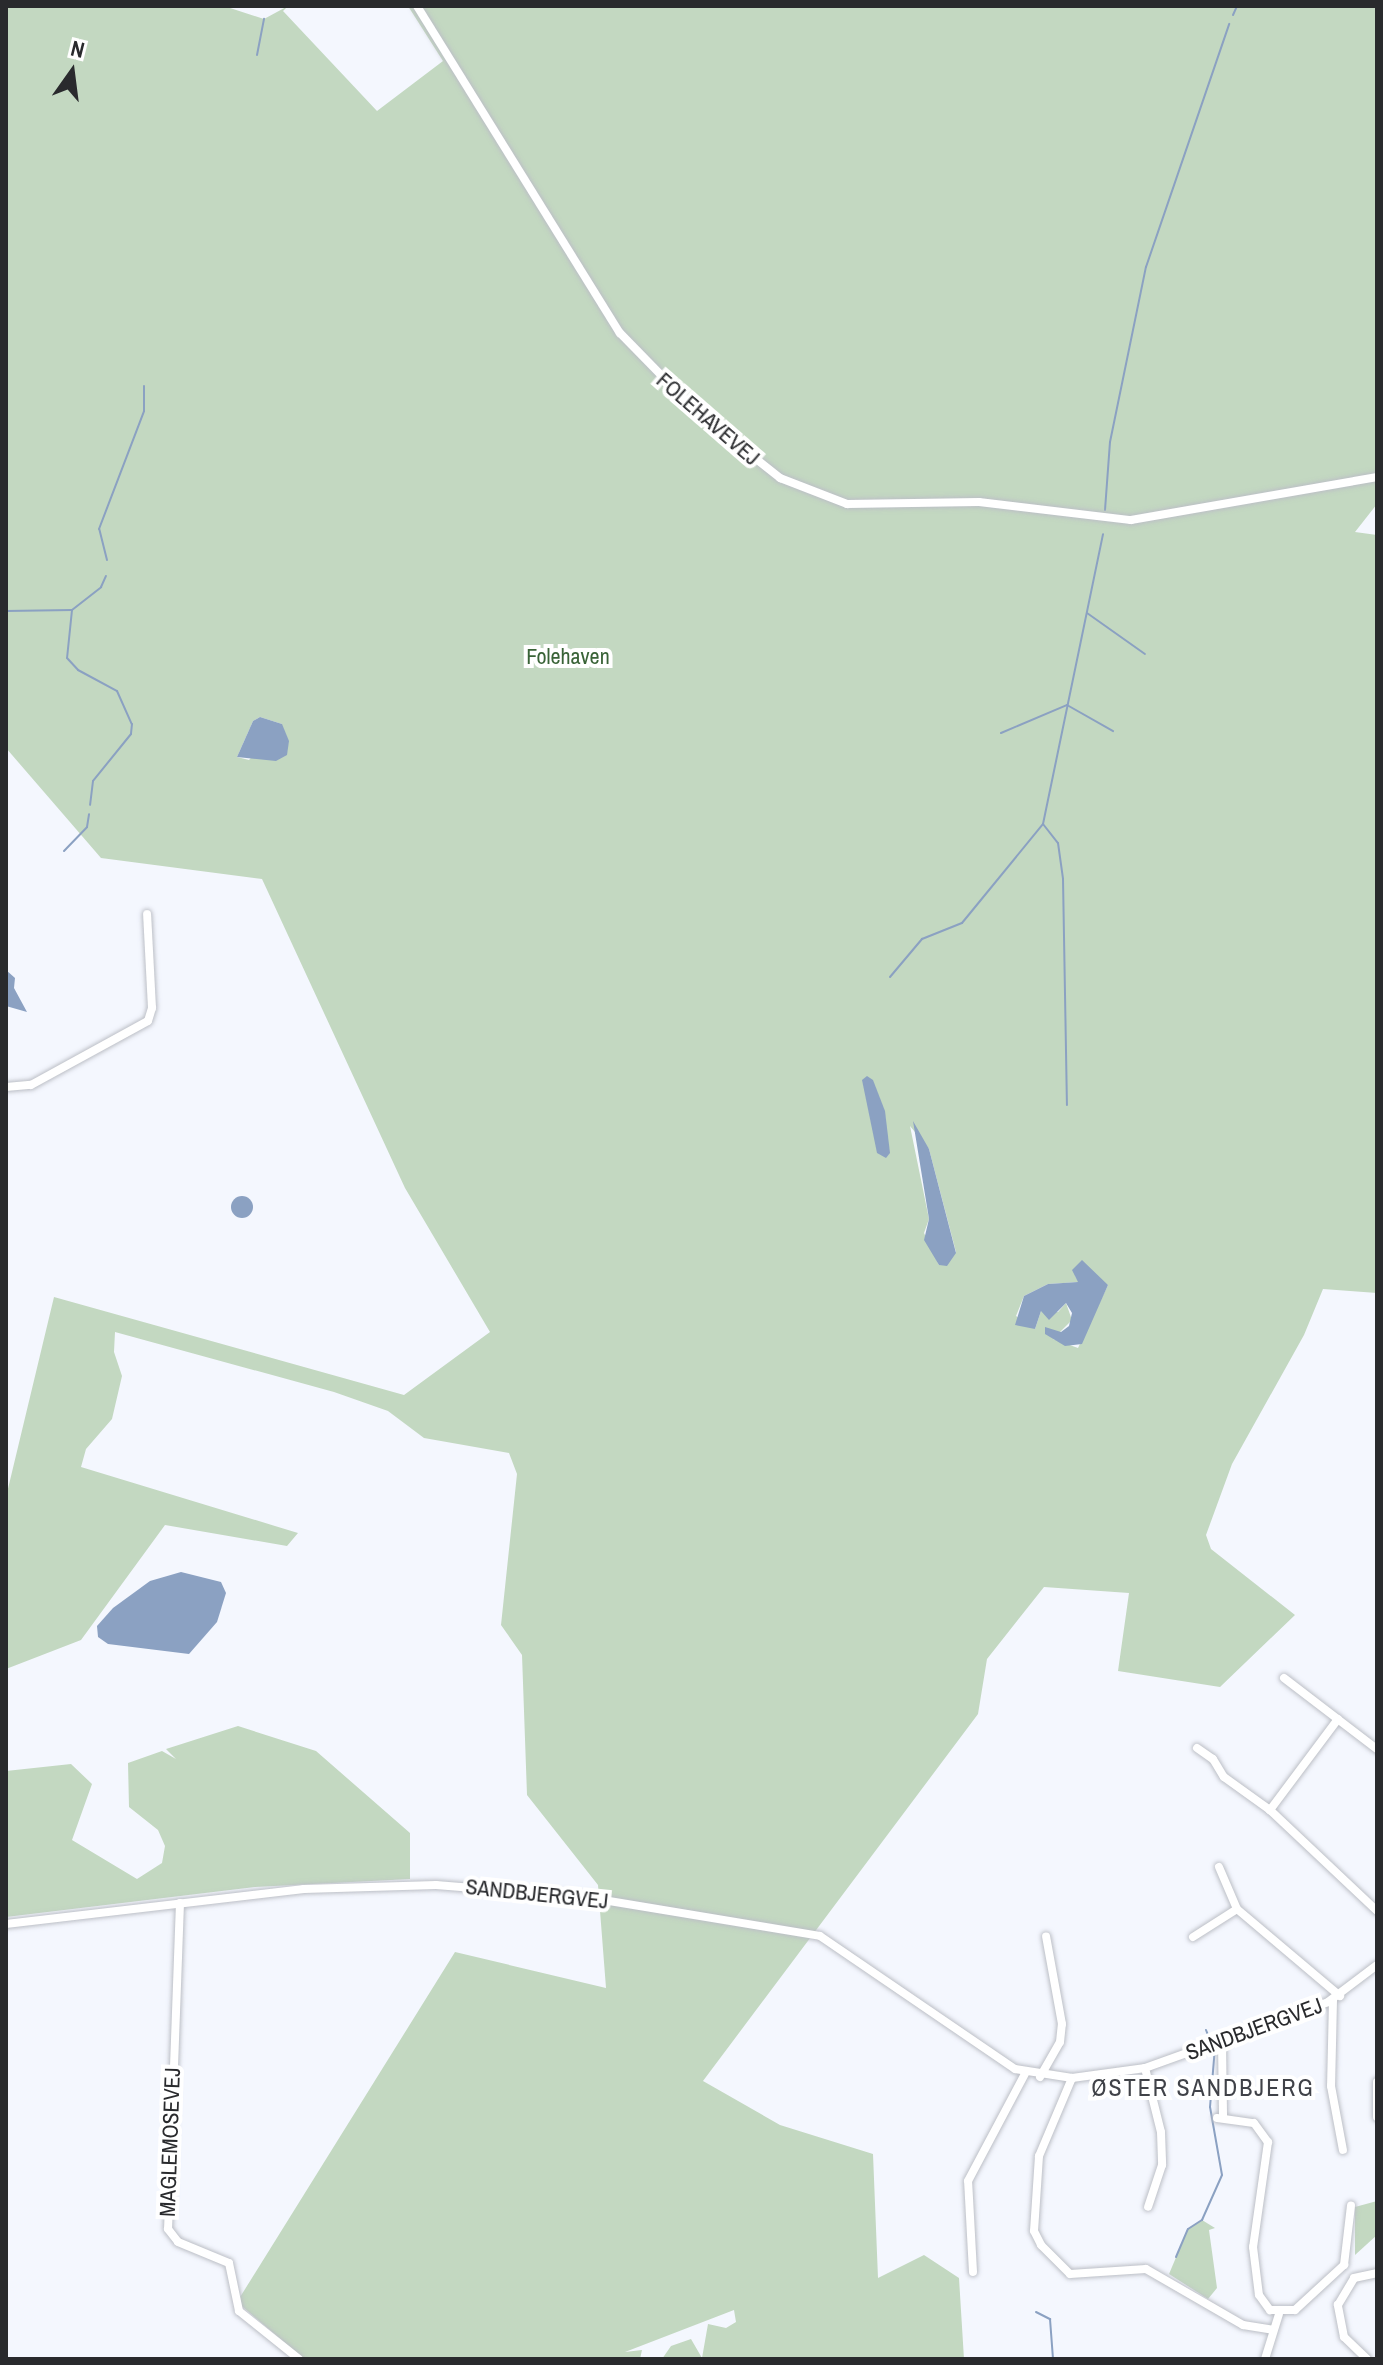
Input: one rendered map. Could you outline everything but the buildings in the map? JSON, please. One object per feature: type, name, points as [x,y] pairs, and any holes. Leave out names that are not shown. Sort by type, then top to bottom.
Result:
[{"type":"street","name":"FOLEHAVEVEJ","points":[[417,6],[620,333],[698,413],[780,478],[847,504],[979,502],[1131,520],[1377,477]]},
{"type":"street","points":[[6,1087],[31,1085],[148,1021],[147,914]]},
{"type":"street","points":[[1284,1678],[1377,1749]]},
{"type":"street","points":[[1270,1810],[1338,1719]]},
{"type":"street","points":[[1197,1748],[1213,1759],[1224,1777],[1270,1810],[1377,1911]]},
{"type":"street","points":[[1219,1867],[1237,1909],[1336,1998],[1328,2042],[1343,2150]]},
{"type":"street","name":"SANDBJERGVEJ","points":[[6,1924],[304,1889],[500,1887],[801,1931],[839,1946],[1025,2074],[1072,2078],[1145,2068],[1222,2042],[1336,1998],[1377,1965]]},
{"type":"street","name":"MAGLEMOSEVEJ","points":[[180,1903],[168,2229],[178,2242],[229,2263],[239,2311],[299,2359]]},
{"type":"street","points":[[1193,1937],[1237,1909]]},
{"type":"street","points":[[1040,2077],[1060,2042],[1062,2024],[1046,1936]]},
{"type":"street","points":[[1222,2042],[1220,2117],[1254,2123],[1268,2142],[1253,2247],[1259,2295],[1279,2314]]},
{"type":"street","points":[[1145,2068],[1161,2132],[1162,2165],[1148,2207]]},
{"type":"street","points":[[973,2272],[968,2181],[1025,2074]]},
{"type":"street","points":[[1072,2078],[1039,2156],[1034,2231],[1041,2245],[1070,2274],[1146,2269],[1243,2325],[1273,2330]]},
{"type":"street","points":[[1377,2082],[1377,2117]]},
{"type":"street","points":[[1279,2314],[1295,2310],[1344,2265],[1348,2210]]},
{"type":"street","points":[[1367,2359],[1344,2337],[1338,2305],[1354,2278],[1377,2273]]},
{"type":"street","points":[[1265,2359],[1279,2314]]},
{"type":"green space","name":"Folehaven","points":[[6,6],[224,6],[264,19],[288,6],[283,11],[377,111],[443,61],[408,6],[1377,6],[1377,504],[1355,532],[1377,535],[1377,1293],[1323,1289],[1304,1335],[1232,1464],[1206,1535],[1211,1549],[1295,1615],[1220,1687],[1118,1671],[1129,1593],[1044,1587],[987,1659],[978,1714],[703,2081],[780,2125],[873,2154],[878,2278],[924,2255],[959,2278],[964,2359],[662,2359],[671,2346],[691,2339],[702,2358],[708,2324],[726,2328],[736,2322],[734,2310],[625,2352],[642,2350],[640,2359],[304,2359],[237,2302],[455,1952],[606,1988],[598,1885],[527,1795],[522,1655],[501,1625],[517,1474],[509,1453],[424,1438],[388,1411],[334,1392],[115,1332],[114,1352],[122,1376],[112,1419],[86,1449],[81,1467],[298,1533],[287,1546],[165,1525],[81,1640],[6,1669],[6,1497],[54,1297],[404,1395],[490,1332],[405,1188],[262,879],[101,858],[6,748]],"holes":[[[260,717],[282,724],[249,760],[237,757],[253,721]],[[910,1126],[929,1149],[956,1252],[939,1265],[924,1233],[929,1219]],[[1075,1276],[1108,1285],[1078,1348],[1053,1339],[1072,1320],[1066,1303],[1058,1312],[1041,1311],[1035,1329],[1016,1316],[1024,1296],[1048,1284],[1079,1282]]]},
{"type":"green space","points":[[238,1726],[316,1751],[410,1833],[410,1879],[255,1887],[6,1917],[6,1771],[71,1764],[92,1784],[72,1840],[137,1879],[162,1863],[165,1846],[158,1830],[129,1807],[128,1763],[162,1751],[176,1759],[166,1749]]},
{"type":"green space","points":[[1377,2201],[1377,2235],[1355,2255],[1355,2207]]},
{"type":"green space","points":[[1202,2220],[1215,2228],[1209,2230],[1217,2288],[1208,2299],[1169,2274],[1188,2229]]},
{"type":"water","points":[[260,717],[282,724],[289,741],[287,755],[276,761],[237,757],[253,721]]},
{"type":"water","points":[[6,970],[15,978],[14,988],[27,1012],[6,1006]]},
{"type":"water","points":[[867,1076],[873,1080],[885,1111],[890,1153],[886,1158],[877,1153],[862,1080]]},
{"type":"water","points":[[913,1121],[929,1149],[956,1253],[947,1266],[939,1265],[924,1240],[929,1219]]},
{"type":"water","points":[[238,1196],[246,1196],[253,1207],[246,1218],[238,1218],[231,1211],[231,1203]]},
{"type":"water","points":[[1082,1260],[1108,1285],[1082,1344],[1065,1346],[1045,1334],[1045,1327],[1061,1332],[1069,1326],[1072,1313],[1066,1303],[1049,1320],[1041,1311],[1035,1329],[1015,1325],[1024,1296],[1048,1284],[1078,1282],[1072,1270]]},
{"type":"water","points":[[181,1572],[221,1582],[226,1593],[217,1622],[189,1654],[108,1644],[98,1637],[97,1626],[113,1608],[150,1581]]},
{"type":"waterway","points":[[1233,15],[1237,6]]},
{"type":"waterway","points":[[257,55],[264,19]]},
{"type":"waterway","points":[[1105,510],[1110,442],[1146,267],[1229,24]]},
{"type":"waterway","points":[[107,560],[99,529],[144,411],[144,386]]},
{"type":"waterway","points":[[890,977],[922,939],[962,923],[1043,824],[1103,534]]},
{"type":"waterway","points":[[6,611],[72,610],[101,587],[106,576]]},
{"type":"waterway","points":[[72,610],[67,658],[78,670],[117,691],[132,724],[131,734],[93,781],[90,805]]},
{"type":"waterway","points":[[1087,613],[1145,654]]},
{"type":"waterway","points":[[1001,733],[1067,705],[1113,731]]},
{"type":"waterway","points":[[64,851],[87,827],[89,814]]},
{"type":"waterway","points":[[1043,824],[1058,843],[1063,879],[1067,1105]]},
{"type":"waterway","points":[[1206,2030],[1210,2040]]},
{"type":"waterway","points":[[1176,2257],[1188,2229],[1202,2220],[1222,2175],[1210,2107],[1215,2048]]},
{"type":"waterway","points":[[1036,2312],[1050,2319],[1053,2359]]},
{"type":"district","name":"ØSTER SANDBJERG","points":[[1203,2088]]}]
